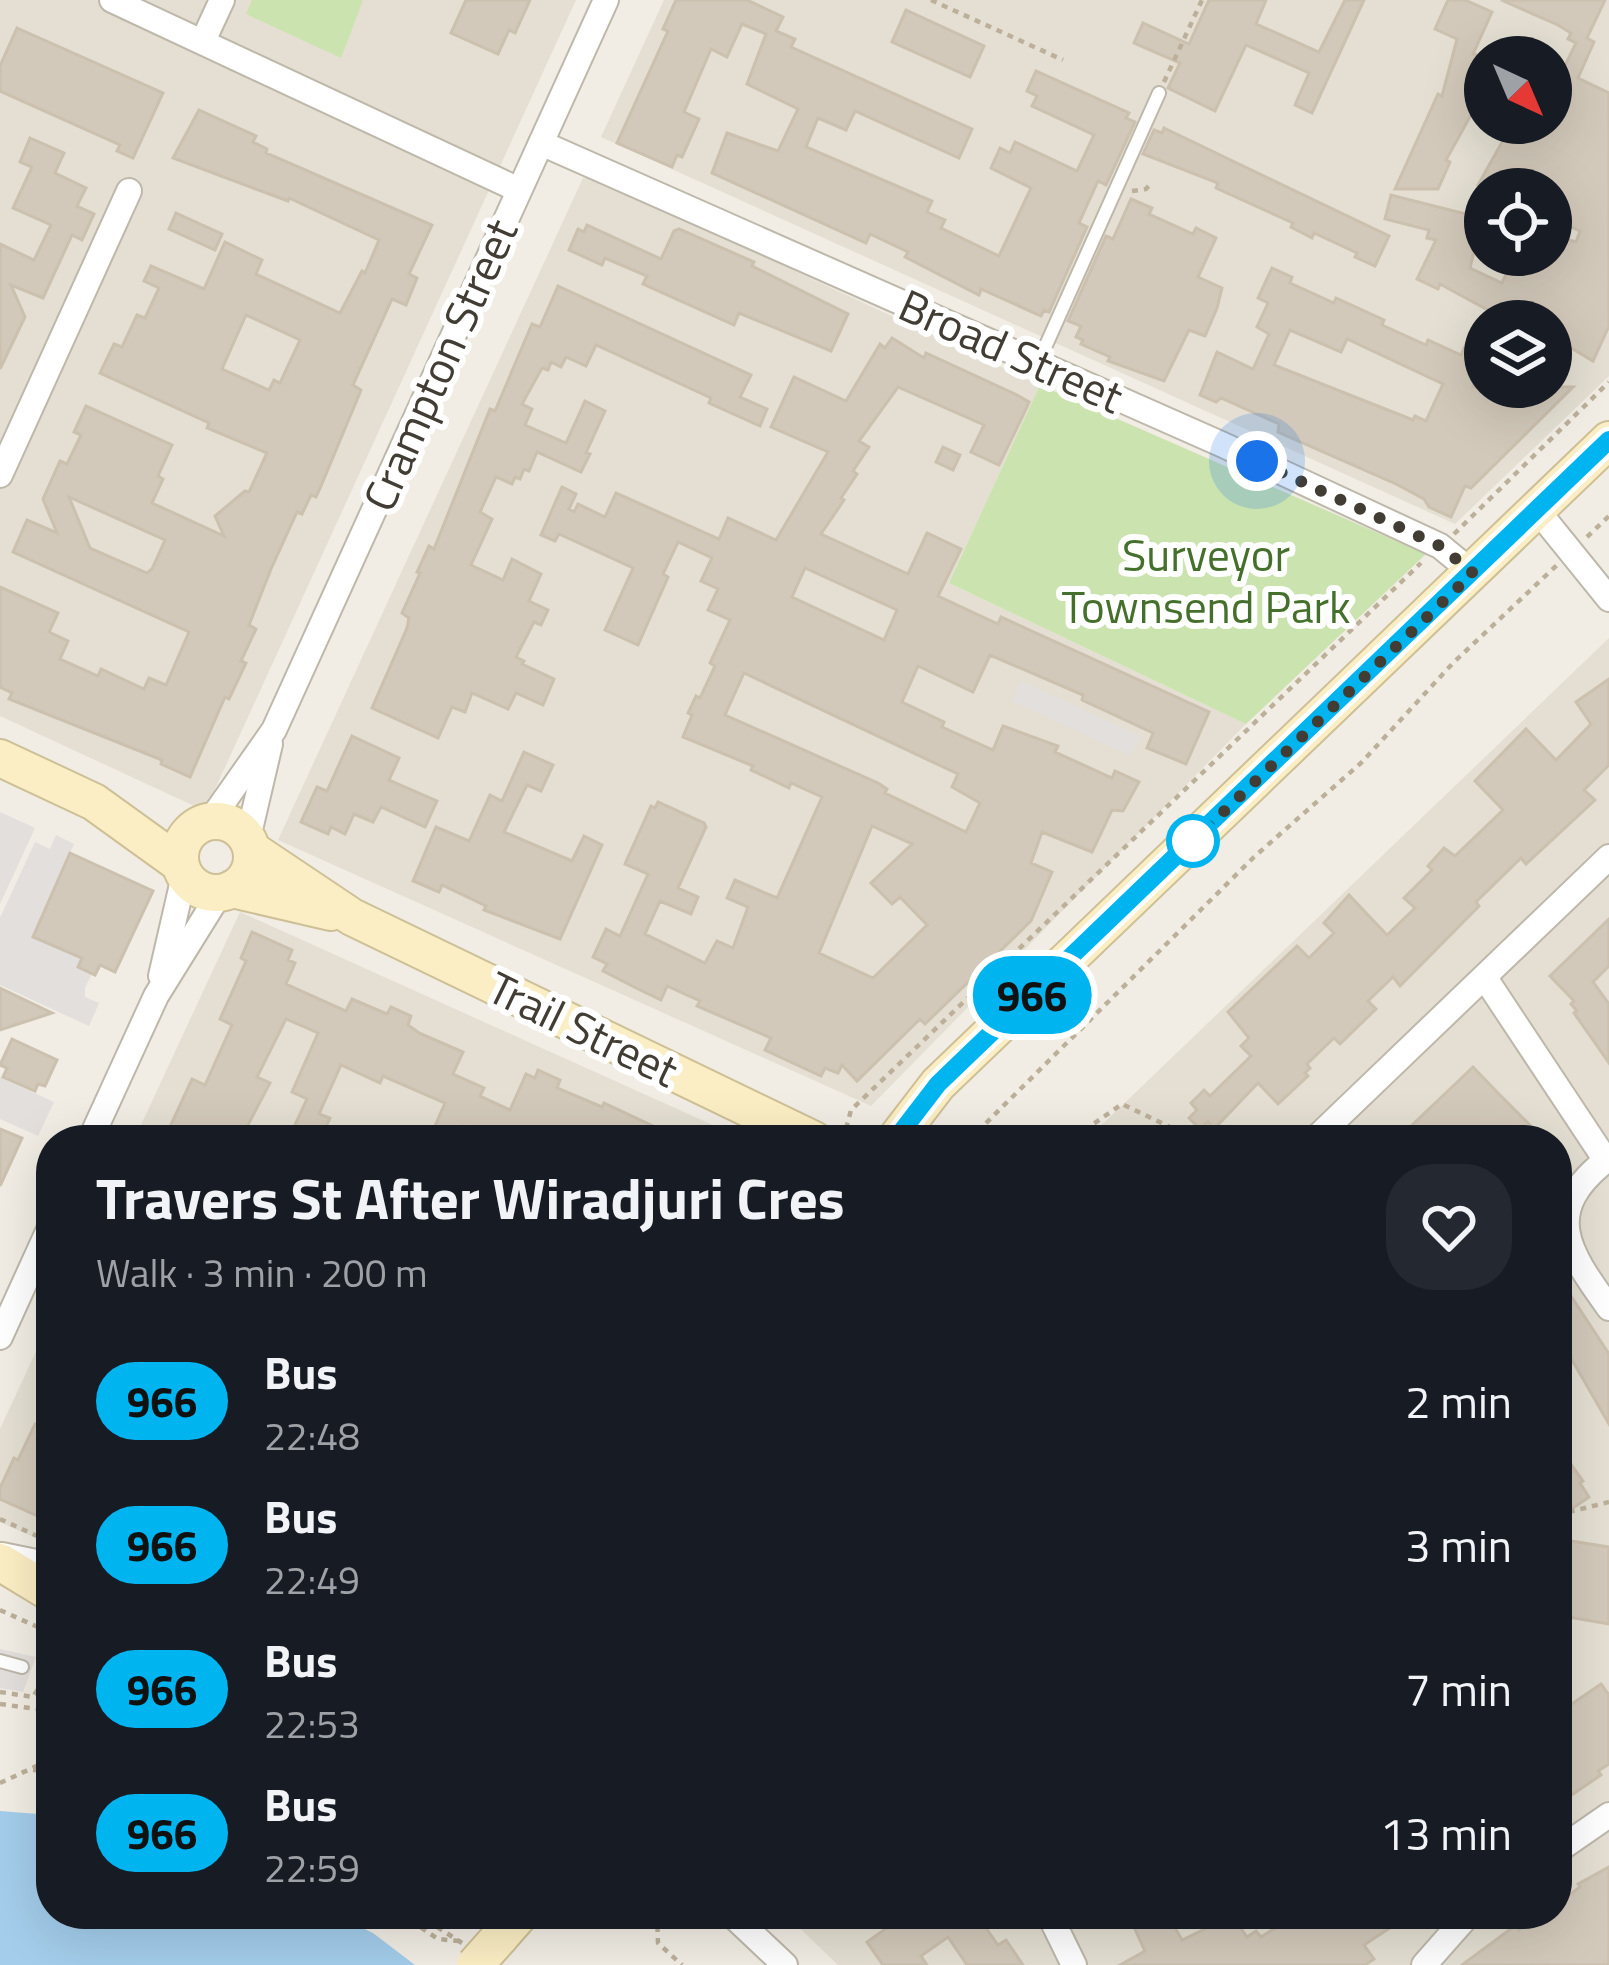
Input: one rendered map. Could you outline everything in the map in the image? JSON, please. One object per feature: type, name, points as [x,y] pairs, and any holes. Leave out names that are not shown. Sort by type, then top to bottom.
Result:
[{"type":"street","points":[[112,0],[519,190]]},
{"type":"street","points":[[203,41],[222,0]]},
{"type":"street","name":"Crampton Street","points":[[250,844],[274,730],[606,0]]},
{"type":"street","name":"Broad Street","points":[[541,143],[1440,546],[1473,573]]},
{"type":"street","points":[[0,475],[129,191]]},
{"type":"street","points":[[907,1125],[938,1084],[1609,440]]},
{"type":"street","points":[[1537,510],[1609,598]]},
{"type":"street","name":"Crampton Street","points":[[204,823],[274,730]]},
{"type":"street","points":[[0,758],[94,802],[182,870],[200,890],[226,891]]},
{"type":"street","points":[[94,802],[232,824],[250,844],[248,873],[226,891],[156,996],[97,1125]]},
{"type":"street","points":[[156,996],[182,870],[182,842],[204,823]]},
{"type":"street","name":"Trail Street","points":[[250,844],[352,917],[783,1125]]},
{"type":"street","points":[[1330,1125],[1609,857]]},
{"type":"street","name":"Trail Street","points":[[226,891],[352,917]]},
{"type":"street","points":[[1485,978],[1607,1158],[1572,1201]]},
{"type":"street","points":[[1572,1252],[1609,1308]]},
{"type":"street","points":[[0,1337],[36,1259]]},
{"type":"street","points":[[0,1558],[36,1562]]},
{"type":"street","points":[[0,1558],[36,1583]]},
{"type":"street","points":[[0,1587],[36,1600]]},
{"type":"street","points":[[1572,1841],[1609,1815]]},
{"type":"street","points":[[747,1929],[784,1965]]},
{"type":"street","points":[[1056,1929],[1074,1965]]},
{"type":"street","points":[[1424,1965],[1456,1929]]},
{"type":"lane","points":[[1038,363],[1160,93]]},
{"type":"lane","points":[[0,1661],[22,1667]]},
{"type":"path","points":[[931,0],[1064,60]]},
{"type":"path","points":[[1160,93],[1202,0]]},
{"type":"path","points":[[1120,187],[1136,192],[1152,182]]},
{"type":"path","points":[[1451,537],[1609,382]]},
{"type":"path","points":[[984,1125],[1254,857],[1361,764],[1445,670],[1609,516]]},
{"type":"path","points":[[847,1125],[851,1110],[1430,555]]},
{"type":"path","points":[[1092,1125],[1122,1104],[1166,1125]]},
{"type":"path","points":[[1572,1511],[1609,1502]]},
{"type":"path","points":[[0,1519],[36,1535]]},
{"type":"path","points":[[0,1610],[36,1626]]},
{"type":"path","points":[[0,1692],[29,1698],[36,1694]]},
{"type":"path","points":[[0,1704],[36,1712]]},
{"type":"path","points":[[0,1784],[36,1764]]},
{"type":"path","points":[[26,1772],[36,1772]]},
{"type":"path","points":[[423,1929],[438,1939],[497,1932]]},
{"type":"path","points":[[658,1929],[658,1943],[682,1965]]},
{"type":"shaded area","points":[[0,0],[576,0],[205,811],[0,716]]},
{"type":"shaded area","points":[[664,0],[1609,0],[1609,376],[1455,524],[601,137]]},
{"type":"shaded area","points":[[593,177],[1040,385],[949,583],[1246,724],[871,1106],[278,840],[583,178]]},
{"type":"shaded area","points":[[1609,638],[1609,1965],[838,1965],[801,1929],[1572,1929],[1572,1125],[1102,1125]]},
{"type":"shaded area","points":[[1021,681],[1141,736],[1131,756],[1012,701]]},
{"type":"shaded area","points":[[0,812],[35,828],[0,904]]},
{"type":"shaded area","points":[[56,835],[74,844],[34,936],[82,958],[92,973],[85,997],[99,1003],[89,1026],[0,985],[0,918],[35,842],[50,849]]},
{"type":"shaded area","points":[[240,912],[713,1125],[141,1125]]},
{"type":"shaded area","points":[[0,1077],[54,1102],[43,1125],[36,1125],[36,1135],[0,1119]]},
{"type":"shaded area","points":[[36,1351],[36,1538],[0,1522],[0,1429]]},
{"type":"shaded area","points":[[0,1649],[36,1657],[23,1692],[0,1688]]},
{"type":"green space","points":[[252,0],[363,0],[341,58],[246,14]]},
{"type":"green space","name":"Surveyor Townsend Park","points":[[1040,385],[1426,554],[1246,724],[949,583]]},
{"type":"water","points":[[0,1811],[36,1814],[36,1929],[365,1929],[415,1965],[0,1965]]},
{"type":"building","points":[[466,0],[530,0],[515,33],[509,30],[498,54],[451,33]]},
{"type":"building","points":[[676,0],[747,0],[783,17],[776,31],[795,39],[791,47],[972,129],[959,158],[855,111],[846,130],[818,118],[806,147],[932,201],[927,212],[945,220],[941,228],[999,256],[1031,188],[991,168],[1000,148],[1010,153],[1015,142],[1077,171],[1094,135],[1032,106],[1037,96],[1027,91],[1036,71],[1129,113],[1126,118],[1135,122],[1106,185],[1098,181],[1079,223],[1087,227],[1049,312],[1044,310],[1041,316],[981,289],[979,295],[870,234],[866,243],[712,173],[727,133],[778,151],[798,109],[747,84],[766,34],[742,24],[727,57],[711,49],[684,112],[699,119],[682,157],[677,155],[672,167],[617,143],[668,31],[663,29]]},
{"type":"building","points":[[1209,0],[1266,0],[1256,24],[1319,52],[1345,0],[1364,0],[1312,113],[1295,105],[1309,73],[1246,45],[1215,111],[1168,88],[1180,63],[1134,43],[1143,23],[1189,44]]},
{"type":"building","points":[[1448,0],[1465,0],[1492,12],[1481,36],[1464,36],[1464,128],[1446,160],[1450,162],[1438,189],[1395,189],[1438,94],[1442,96],[1457,39],[1435,29]]},
{"type":"building","points":[[1501,0],[1605,0],[1587,38],[1594,42],[1578,78],[1609,93],[1609,326],[1593,361],[1572,348],[1572,300],[1469,300],[1440,284],[1438,289],[1417,279],[1436,240],[1427,238],[1429,230],[1385,219],[1391,195],[1464,213],[1464,276],[1487,276],[1502,283],[1505,276],[1572,276],[1572,241],[1576,242],[1580,231],[1572,227],[1572,168],[1488,168],[1501,144],[1572,144],[1572,51],[1576,43],[1558,25]]},
{"type":"building","points":[[906,10],[984,46],[970,77],[892,42]]},
{"type":"building","points":[[17,28],[163,93],[133,158],[117,151],[120,145],[0,91],[0,66]]},
{"type":"building","points":[[199,110],[256,136],[253,142],[267,149],[266,153],[432,225],[409,274],[417,278],[406,305],[392,299],[353,385],[361,390],[321,486],[302,514],[297,512],[271,569],[249,625],[256,629],[241,661],[246,663],[229,699],[225,697],[190,777],[161,764],[162,760],[9,699],[12,693],[0,687],[0,587],[58,613],[49,632],[68,641],[60,659],[98,676],[101,669],[144,689],[149,678],[166,685],[189,632],[13,552],[27,520],[57,533],[43,499],[60,461],[67,464],[81,435],[74,432],[86,406],[172,445],[152,503],[224,536],[215,516],[249,492],[267,453],[100,373],[114,344],[122,347],[137,315],[145,318],[159,288],[144,281],[151,266],[204,289],[225,242],[262,260],[256,274],[340,313],[379,240],[289,198],[173,158]],"holes":[[[246,315],[300,340],[280,383],[274,380],[269,390],[222,369]],[[69,497],[165,540],[152,569],[147,573],[90,548]]]},
{"type":"building","points":[[1164,128],[1389,236],[1375,266],[1355,257],[1357,253],[1314,233],[1312,238],[1291,227],[1293,223],[1216,188],[1218,183],[1143,154],[1154,130],[1162,133]]},
{"type":"building","points":[[30,138],[64,153],[55,173],[86,188],[77,206],[94,214],[82,240],[72,235],[43,298],[11,285],[25,317],[0,369],[0,244],[34,260],[51,225],[13,208],[32,167],[20,162]]},
{"type":"building","points":[[1131,199],[1152,208],[1149,214],[1193,234],[1196,228],[1216,238],[1198,277],[1222,288],[1217,308],[1205,336],[1189,330],[1164,381],[1108,361],[1110,357],[1081,344],[1083,340],[1076,337],[1081,326],[1068,321],[1106,236],[1113,239]]},
{"type":"building","points":[[176,213],[222,234],[215,250],[169,229]]},
{"type":"building","points":[[587,225],[661,259],[679,229],[754,262],[752,266],[848,314],[831,351],[739,313],[734,325],[643,284],[647,276],[605,258],[602,265],[569,250],[578,229],[584,232]]},
{"type":"building","points":[[1272,268],[1292,277],[1290,283],[1334,303],[1336,298],[1426,345],[1428,340],[1461,355],[1464,349],[1464,408],[1552,408],[1471,488],[1465,486],[1451,517],[1396,484],[1278,432],[1279,424],[1221,398],[1216,402],[1200,395],[1217,352],[1253,369],[1269,334],[1257,327],[1268,303],[1258,298]],"holes":[[[1290,330],[1341,352],[1347,339],[1443,384],[1426,421],[1274,365]]]},
{"type":"building","points":[[558,286],[751,375],[740,397],[767,409],[760,426],[596,345],[586,366],[566,357],[561,367],[551,362],[548,370],[542,368],[522,404],[532,409],[525,425],[566,443],[585,401],[605,411],[586,453],[590,454],[581,472],[537,452],[529,471],[524,469],[512,484],[496,477],[480,512],[492,519],[471,565],[503,580],[512,559],[541,574],[529,601],[548,610],[541,625],[534,622],[516,657],[554,679],[543,705],[516,693],[508,709],[472,693],[465,712],[452,707],[438,738],[372,708],[407,628],[409,618],[402,613],[417,572],[429,546],[434,549],[490,409],[495,411],[532,324],[540,327]]},
{"type":"building","points":[[892,338],[924,358],[926,353],[1029,402],[999,465],[971,452],[984,425],[898,387],[859,441],[869,447],[853,471],[857,474],[844,500],[821,534],[908,574],[927,533],[961,549],[938,596],[998,624],[1001,617],[1209,712],[1186,764],[1147,748],[1153,733],[1082,700],[1083,695],[990,655],[973,692],[918,666],[902,702],[944,722],[942,727],[993,750],[1003,726],[1058,746],[1055,752],[1112,778],[1115,771],[1139,782],[1123,811],[1112,810],[1092,852],[1042,832],[1031,863],[1052,872],[1031,921],[925,1024],[920,1019],[857,1081],[842,1065],[838,1073],[825,1068],[821,1076],[765,1050],[771,1038],[697,1006],[700,1001],[667,986],[661,1000],[603,971],[607,964],[593,957],[606,929],[620,936],[648,874],[625,864],[651,806],[655,808],[658,802],[706,827],[678,888],[698,897],[691,914],[660,901],[645,934],[705,963],[717,941],[733,948],[748,907],[727,898],[735,880],[777,898],[822,797],[791,783],[789,788],[751,770],[753,766],[683,737],[692,715],[688,713],[715,666],[710,663],[730,620],[708,610],[718,589],[701,581],[712,558],[678,542],[638,645],[605,630],[633,568],[559,534],[555,541],[541,535],[562,487],[576,494],[569,509],[574,512],[578,504],[605,517],[616,493],[719,539],[728,518],[776,540],[828,452],[771,427],[794,377],[846,401],[880,344],[885,348]],"holes":[[[805,568],[897,610],[884,640],[792,597]],[[744,673],[958,774],[952,787],[980,803],[966,832],[885,793],[887,789],[878,783],[725,715]],[[872,826],[912,844],[871,883],[892,904],[900,897],[927,925],[873,978],[819,953]]]},
{"type":"building","points":[[943,447],[960,455],[953,470],[936,462]]},
{"type":"building","points":[[1609,679],[1609,765],[1584,790],[1595,800],[1526,864],[1521,858],[1400,986],[1393,977],[1368,1001],[1376,1009],[1340,1044],[1334,1038],[1307,1064],[1308,1076],[1278,1104],[1258,1083],[1218,1125],[1196,1125],[1189,1118],[1197,1110],[1191,1103],[1204,1090],[1210,1096],[1251,1056],[1241,1046],[1249,1038],[1228,1012],[1297,946],[1309,958],[1334,933],[1324,923],[1349,895],[1387,935],[1415,908],[1404,898],[1432,870],[1428,866],[1444,848],[1455,856],[1503,810],[1475,781],[1526,729],[1556,760],[1591,724],[1576,702]]},
{"type":"building","points":[[352,736],[399,758],[389,780],[437,801],[425,827],[381,807],[373,822],[354,814],[345,834],[331,827],[328,834],[301,822],[317,787],[327,791]]},
{"type":"building","points":[[524,752],[553,765],[541,791],[527,785],[504,832],[572,861],[584,836],[602,845],[560,939],[484,910],[486,906],[442,885],[439,892],[413,881],[436,827],[469,841],[490,795],[502,801]]},
{"type":"building","points":[[70,853],[153,891],[115,972],[100,965],[95,975],[78,967],[82,958],[33,937]]},
{"type":"building","points":[[1609,919],[1609,966],[1593,982],[1609,1004],[1609,1063],[1574,1013],[1574,1001],[1550,976]]},
{"type":"building","points":[[252,932],[292,950],[288,960],[295,963],[286,984],[346,1011],[352,999],[387,1014],[391,1007],[411,1016],[408,1025],[419,1033],[463,1052],[453,1074],[484,1088],[480,1096],[510,1110],[526,1074],[535,1078],[538,1070],[560,1080],[557,1088],[651,1125],[435,1125],[445,1103],[383,1076],[380,1083],[341,1065],[319,1114],[330,1118],[327,1125],[295,1125],[307,1099],[292,1092],[318,1033],[286,1019],[257,1077],[270,1083],[248,1125],[171,1125],[192,1079],[205,1085],[232,1025],[220,1019],[246,961],[241,958]]},
{"type":"building","points":[[0,988],[52,1013],[0,1030]]},
{"type":"building","points":[[12,1039],[57,1060],[45,1086],[38,1084],[35,1091],[3,1077],[7,1068],[0,1065]]},
{"type":"building","points":[[1473,1067],[1530,1125],[1412,1125]]},
{"type":"building","points":[[0,1129],[22,1138],[0,1186]]},
{"type":"building","points":[[1572,1298],[1609,1354],[1609,1424],[1572,1360]]},
{"type":"building","points":[[35,1424],[36,1515],[0,1499],[0,1488],[14,1458],[18,1460]]},
{"type":"building","points":[[1572,1466],[1589,1497],[1572,1507]]},
{"type":"building","points":[[1572,1541],[1609,1547],[1609,1624],[1572,1618]]},
{"type":"building","points":[[1601,1684],[1609,1695],[1609,1764],[1572,1795],[1572,1704]]},
{"type":"building","points":[[1609,1867],[1609,1965],[1462,1965],[1511,1929],[1572,1929],[1572,1893],[1578,1884]]},
{"type":"building","points":[[885,1929],[987,1929],[998,1945],[1006,1940],[1023,1965],[967,1965],[948,1937],[921,1956],[927,1965],[883,1965],[867,1942]]},
{"type":"building","points":[[1135,1929],[1176,1929],[1182,1940],[1205,1929],[1241,1929],[1247,1937],[1256,1931],[1261,1937],[1274,1929],[1388,1929],[1364,1945],[1374,1959],[1365,1965],[1120,1965],[1145,1951]]},
{"type":"bus line","name":"966","points":[[905,1125],[938,1084],[1609,440]]},
{"type":"route","points":[[1193,841],[1473,573],[1440,546],[1257,461]]}]
